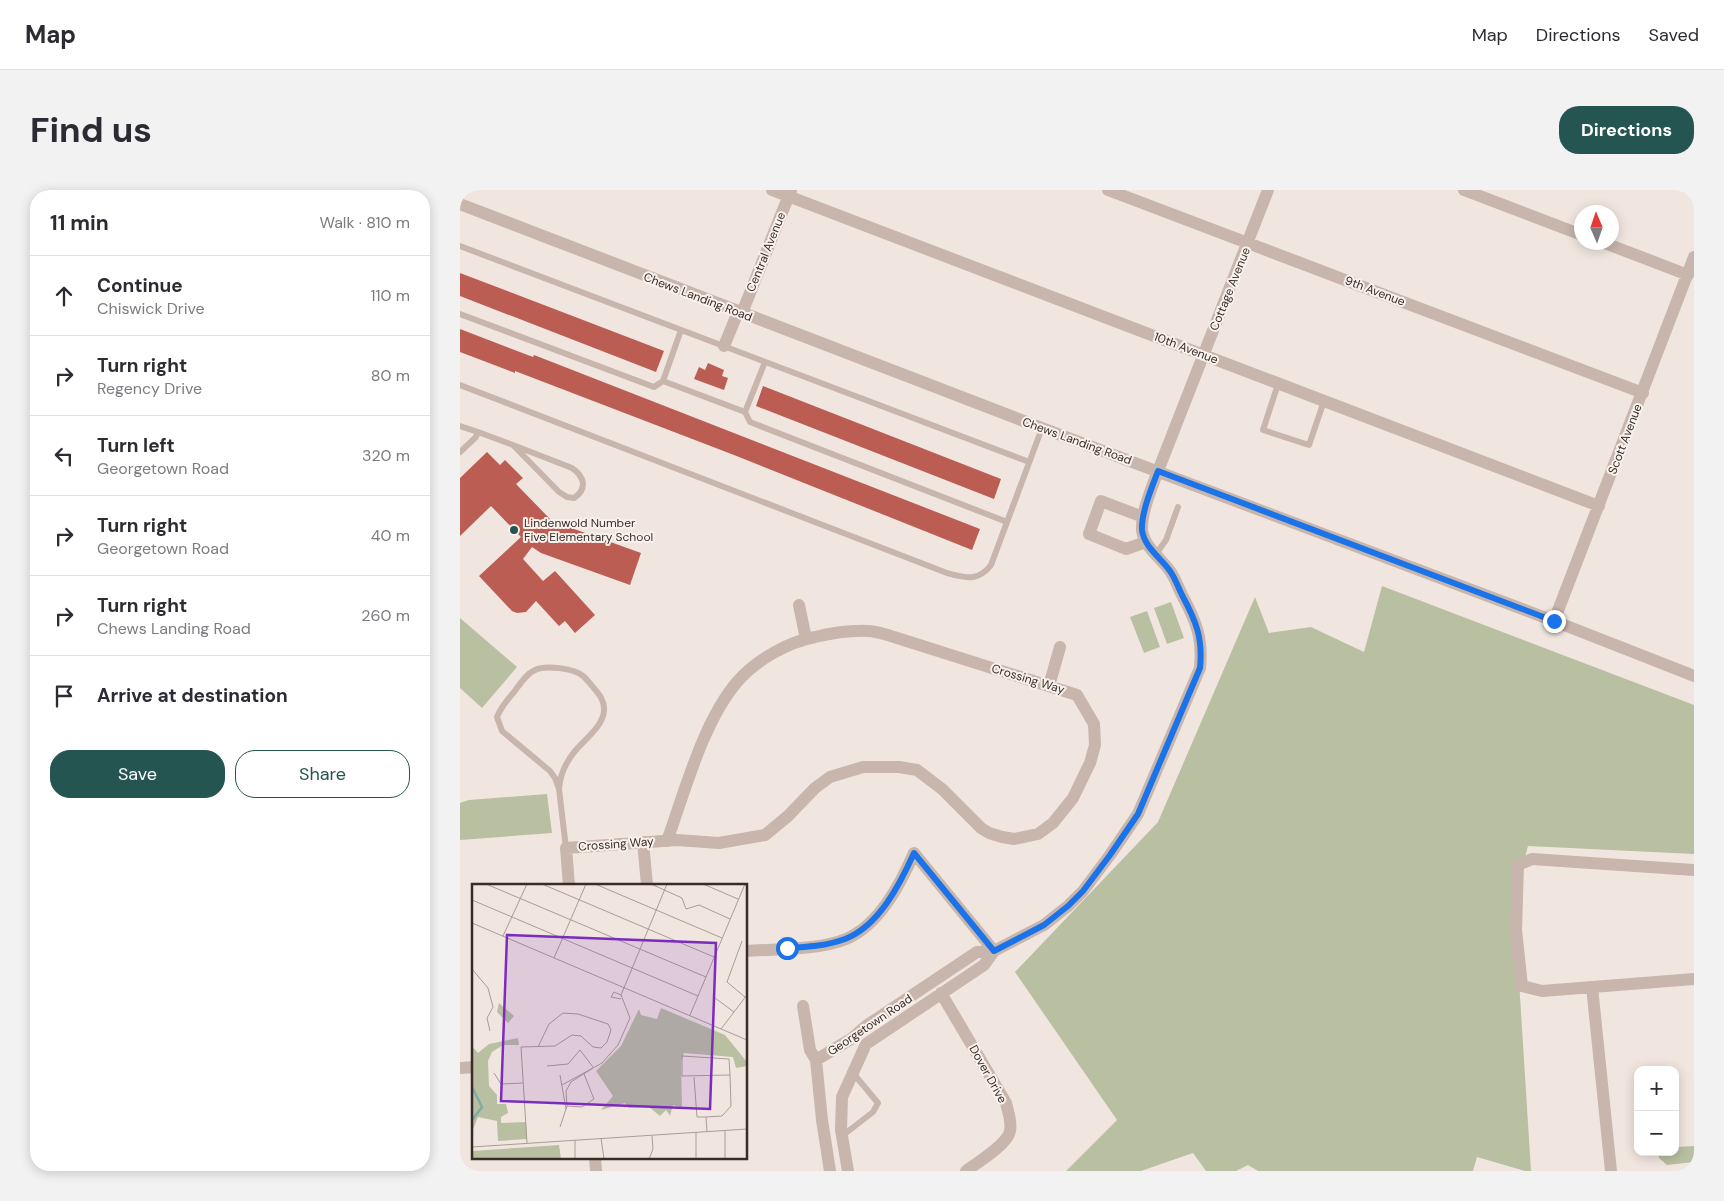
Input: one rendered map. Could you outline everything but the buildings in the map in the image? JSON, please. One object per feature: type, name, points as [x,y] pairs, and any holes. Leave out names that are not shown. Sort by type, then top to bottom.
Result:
[{"type":"street","name":"10th Avenue","points":[[772,190],[789,193],[1278,384],[1599,506]]},
{"type":"street","name":"9th Avenue","points":[[1108,190],[1643,393]]},
{"type":"street","name":"Cottage Avenue","points":[[1158,471],[1268,190]]},
{"type":"street","points":[[1464,190],[1574,232]]},
{"type":"street","name":"Central Avenue","points":[[724,346],[740,313],[789,193]]},
{"type":"street","name":"Chews Landing Road","points":[[460,204],[740,313],[1554,621],[1694,676]]},
{"type":"street","points":[[1619,249],[1688,275]]},
{"type":"street","name":"Scott Avenue","points":[[1554,621],[1694,257]]},
{"type":"street","points":[[1143,517],[1100,502],[1089,534],[1126,549],[1146,542],[1142,531],[1143,517],[1158,471]]},
{"type":"street","name":"Georgetown Road","points":[[848,1171],[842,1136],[842,1097],[866,1026],[977,952],[994,951],[1044,925],[1083,891],[1138,814],[1200,668],[1202,650],[1199,632],[1193,615],[1170,571],[1146,542]]},
{"type":"street","points":[[799,605],[806,639]]},
{"type":"street","name":"Crossing Way","points":[[566,848],[643,842],[667,841],[677,840],[719,843],[765,835],[830,777],[863,767],[899,767],[917,770],[942,789],[981,828],[1002,838],[1014,839],[1038,834],[1053,823],[1073,798],[1090,763],[1095,745],[1094,724],[1077,694],[894,637],[869,631],[835,633],[806,639],[782,647],[738,680],[723,702],[705,738],[667,841]]},
{"type":"street","points":[[1049,686],[1060,646]]},
{"type":"street","points":[[643,842],[648,884]]},
{"type":"street","points":[[566,848],[569,884]]},
{"type":"street","points":[[748,951],[820,946],[846,939],[863,928],[883,908],[901,883],[914,853],[994,951]]},
{"type":"street","points":[[1694,870],[1532,859],[1518,865],[1516,930],[1522,986],[1542,991],[1694,979]]},
{"type":"street","name":"Georgetown Road","points":[[830,1171],[822,1120],[816,1060],[862,1039],[942,993],[984,964],[994,951]]},
{"type":"street","points":[[1592,987],[1611,1171]]},
{"type":"street","name":"Dover Drive","points":[[942,993],[1006,1103],[1010,1120],[1008,1137],[966,1171]]},
{"type":"street","points":[[803,1006],[810,1050],[816,1060]]},
{"type":"street","points":[[595,1158],[596,1171]]},
{"type":"lane","points":[[460,246],[1029,462]]},
{"type":"lane","points":[[460,314],[654,387],[663,381],[681,330]]},
{"type":"lane","points":[[745,412],[766,362]]},
{"type":"lane","points":[[663,381],[745,412],[750,422],[1007,522]]},
{"type":"lane","points":[[460,384],[799,517],[960,576],[972,578],[986,573],[992,565],[1042,428]]},
{"type":"lane","points":[[1278,384],[1263,430],[1309,445],[1324,401]]},
{"type":"lane","points":[[460,426],[513,445],[579,472],[583,484],[579,495],[574,498],[566,497],[559,492],[513,445]]},
{"type":"lane","points":[[460,452],[476,437],[478,432]]},
{"type":"lane","points":[[1156,554],[1166,540],[1178,508]]},
{"type":"lane","points":[[559,789],[550,771],[502,731],[497,717],[502,706],[529,674],[540,668],[564,668],[582,675],[600,696],[604,705],[602,719],[574,752],[565,766],[560,779],[559,789],[566,848]]},
{"type":"lane","points":[[842,1136],[873,1112],[878,1103],[852,1072]]},
{"type":"green space","points":[[1382,586],[1694,705],[1694,854],[1528,846],[1514,901],[1531,1171],[1525,1171],[1477,1157],[1473,1171],[1258,1171],[1248,1165],[1236,1171],[1206,1171],[1193,1153],[1141,1171],[1066,1171],[1117,1120],[1015,972],[1158,822],[1255,597],[1269,633],[1311,627],[1364,652]]},
{"type":"green space","points":[[1171,602],[1184,638],[1167,644],[1154,608]]},
{"type":"green space","points":[[1147,611],[1160,647],[1144,653],[1130,617]]},
{"type":"green space","points":[[460,618],[517,667],[482,708],[460,688]]},
{"type":"green space","points":[[547,794],[552,833],[460,840],[460,803],[469,800]]},
{"type":"green space","points":[[1694,1146],[1694,1162],[1667,1165],[1659,1156],[1679,1156],[1679,1147]]},
{"type":"place","name":"Lindenwold Number Five Elementary School","points":[[514,530]]},
{"type":"route","points":[[787,948],[820,946],[846,939],[863,928],[883,908],[901,883],[914,853],[994,951],[1044,925],[1083,891],[1138,814],[1200,668],[1202,650],[1199,632],[1193,615],[1170,571],[1146,542],[1142,531],[1143,517],[1158,471],[1554,621]]}]
